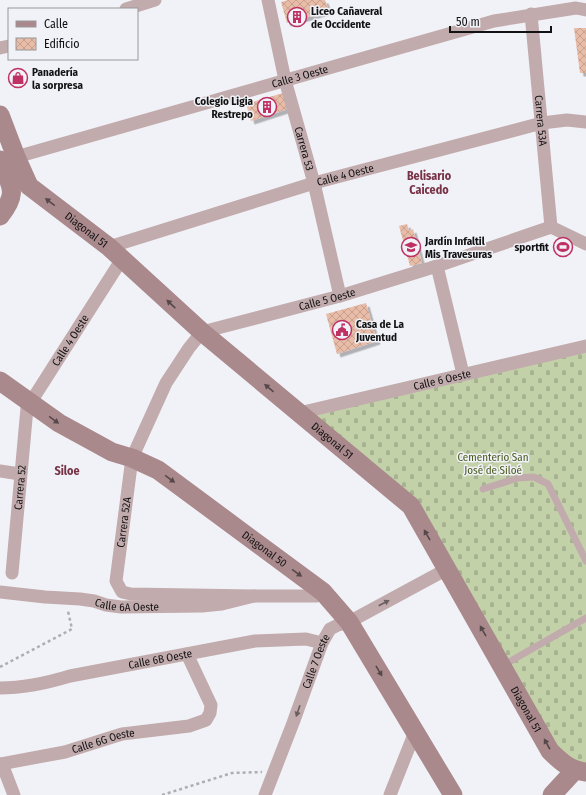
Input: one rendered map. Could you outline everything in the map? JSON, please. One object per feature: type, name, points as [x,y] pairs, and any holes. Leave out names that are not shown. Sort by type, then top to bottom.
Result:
[{"type":"street","points":[[129,8],[155,0]]},
{"type":"street","name":"Carrera 53","points":[[268,0],[285,80],[314,183],[340,296]]},
{"type":"street","name":"Calle 3 Oeste","points":[[5,163],[285,80],[494,21],[580,6]]},
{"type":"street","name":"Carrera 53A","points":[[531,14],[551,227]]},
{"type":"street","points":[[0,115],[5,163],[12,191],[10,203],[0,216]]},
{"type":"street","name":"Calle 4 Oeste","points":[[31,402],[115,253],[314,183],[542,123],[567,120],[586,122]]},
{"type":"street","name":"Diagonal 51","points":[[5,163],[29,186],[115,253],[202,332],[410,506],[550,751],[560,762],[580,771]]},
{"type":"street","points":[[551,227],[586,244]]},
{"type":"street","name":"Calle 5 Oeste","points":[[202,332],[340,296],[437,266],[551,227]]},
{"type":"street","points":[[437,266],[463,374]]},
{"type":"street","points":[[132,458],[166,383],[202,332]]},
{"type":"street","name":"Calle 6 Oeste","points":[[299,413],[586,346]]},
{"type":"street","name":"Diagonal 50","points":[[0,381],[59,423],[112,452],[132,458],[158,470],[323,592],[349,622],[453,795]]},
{"type":"street","name":"Carrera 52","points":[[12,573],[25,419],[27,408],[31,402]]},
{"type":"street","name":"Carrera 52A","points":[[117,586],[116,582],[132,458]]},
{"type":"street","points":[[0,471],[20,474]]},
{"type":"street","name":"Calle 7 Oeste","points":[[264,795],[293,724],[322,643],[330,630],[338,625],[349,622],[447,569]]},
{"type":"street","name":"Calle 6A Oeste","points":[[117,586],[122,592],[131,594],[316,596],[323,592]]},
{"type":"street","name":"Calle 6A Oeste","points":[[0,592],[94,601],[106,606],[121,607],[202,606],[222,604],[254,596]]},
{"type":"street","name":"Calle 6B Oeste","points":[[0,688],[14,688],[45,683],[70,676],[255,641],[306,639],[322,643]]},
{"type":"street","name":"Calle 6G Oeste","points":[[1,764],[65,752],[122,734],[189,726],[206,720],[210,713],[211,704],[187,654]]},
{"type":"street","points":[[390,795],[415,732]]},
{"type":"street","points":[[1,764],[14,795]]},
{"type":"street","points":[[552,795],[580,771]]},
{"type":"lane","points":[[483,489],[518,478],[534,477],[548,484],[586,561]]},
{"type":"lane","points":[[502,666],[586,618]]},
{"type":"path","points":[[0,667],[72,629],[66,598]]},
{"type":"path","points":[[162,795],[232,773],[253,771],[272,773]]},
{"type":"path","points":[[177,791],[178,795]]},
{"type":"green space","name":"Cementerio San José de Siloé","points":[[586,346],[586,772],[560,762],[411,506],[299,413]]},
{"type":"building","name":"Liceo Cañaveral de Occidente","points":[[288,0],[325,0],[329,11],[287,23],[281,2]]},
{"type":"building","points":[[574,28],[586,28],[586,73],[580,73]]},
{"type":"building","name":"Colegio Ligia Restrepo","points":[[283,93],[288,109],[251,121],[246,104]]},
{"type":"building","name":"Jardín Infaltil Mis Travesuras","points":[[407,224],[409,231],[413,229],[422,263],[410,266],[399,226]]},
{"type":"building","points":[[366,303],[377,341],[337,354],[326,314]]},
{"type":"place","name":"Liceo Cañaveral de Occidente","points":[[297,17]]},
{"type":"place","name":"Panadería la sorpresa","points":[[18,78]]},
{"type":"place","name":"Colegio Ligia Restrepo","points":[[267,107]]},
{"type":"place","name":"Jardín Infaltil Mis Travesuras","points":[[411,247]]},
{"type":"place","name":"sportfit","points":[[563,247]]},
{"type":"place","name":"Casa de La Juventud","points":[[342,330]]},
{"type":"district","name":"Belisario Caicedo","points":[[429,183]]},
{"type":"district","name":"Siloe","points":[[67,471]]}]
